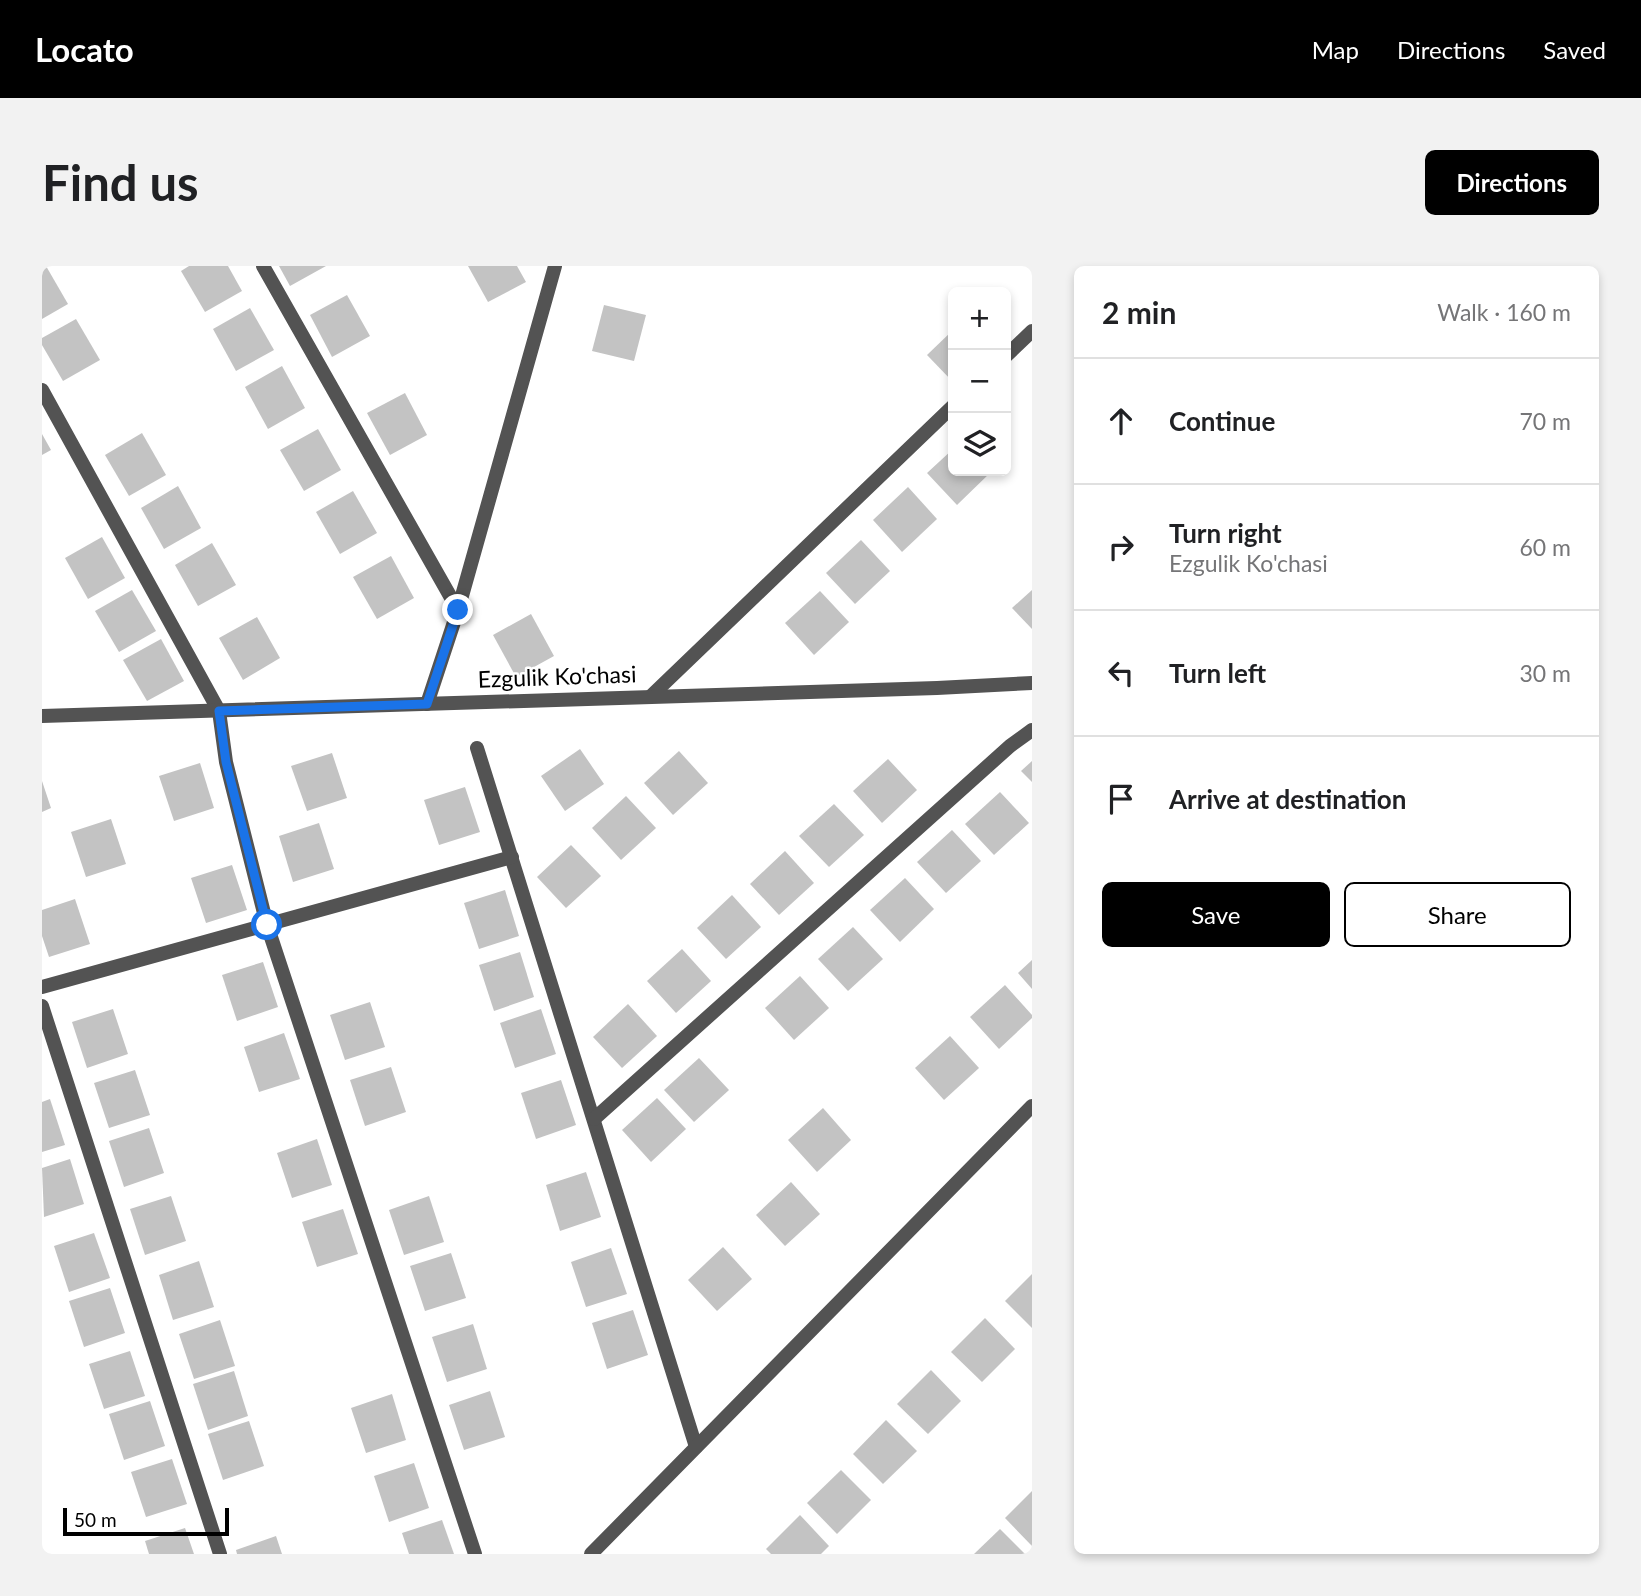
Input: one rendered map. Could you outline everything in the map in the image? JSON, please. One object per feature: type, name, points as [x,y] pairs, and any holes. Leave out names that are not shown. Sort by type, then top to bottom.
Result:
[{"type":"street","points":[[263,266],[458,610]]},
{"type":"street","points":[[427,704],[458,610],[555,266]]},
{"type":"street","points":[[1011,351],[1032,331]]},
{"type":"street","points":[[42,390],[219,711],[226,762],[267,925],[475,1554]]},
{"type":"street","points":[[650,697],[948,411]]},
{"type":"street","name":"Ezgulik Ko'chasi","points":[[42,716],[1032,683]]},
{"type":"street","points":[[594,1119],[1010,746],[1032,730]]},
{"type":"street","points":[[477,748],[696,1447]]},
{"type":"street","points":[[42,988],[512,857]]},
{"type":"street","points":[[42,1006],[220,1554]]},
{"type":"street","points":[[591,1554],[1032,1106]]},
{"type":"building","points":[[42,266],[46,266],[68,304],[42,319]]},
{"type":"building","points":[[189,266],[228,266],[242,291],[205,312],[181,271]]},
{"type":"building","points":[[279,266],[326,266],[290,286]]},
{"type":"building","points":[[468,266],[517,266],[526,282],[488,302]]},
{"type":"building","points":[[347,295],[370,336],[332,357],[310,315]]},
{"type":"building","points":[[604,305],[646,315],[634,361],[592,351]]},
{"type":"building","points":[[250,308],[274,350],[236,371],[213,329]]},
{"type":"building","points":[[76,319],[100,360],[63,381],[42,345],[42,338]]},
{"type":"building","points":[[948,335],[948,377],[927,355]]},
{"type":"building","points":[[282,366],[305,408],[268,429],[245,387]]},
{"type":"building","points":[[405,393],[427,435],[390,455],[367,413]]},
{"type":"building","points":[[318,429],[341,470],[304,491],[280,450]]},
{"type":"building","points":[[142,433],[166,475],[129,496],[105,455]]},
{"type":"building","points":[[42,434],[51,450],[42,455]]},
{"type":"building","points":[[948,454],[948,476],[987,476],[957,505],[927,473]]},
{"type":"building","points":[[178,486],[201,528],[164,549],[141,508]]},
{"type":"building","points":[[908,487],[937,519],[902,552],[873,520]]},
{"type":"building","points":[[353,491],[377,533],[340,554],[316,512]]},
{"type":"building","points":[[102,537],[125,578],[88,599],[65,558]]},
{"type":"building","points":[[861,540],[890,571],[855,604],[826,573]]},
{"type":"building","points":[[212,543],[236,585],[198,606],[175,565]]},
{"type":"building","points":[[391,556],[414,598],[377,619],[353,577]]},
{"type":"building","points":[[132,590],[156,631],[119,652],[95,611]]},
{"type":"building","points":[[1032,590],[1032,629],[1012,608]]},
{"type":"building","points":[[820,591],[849,622],[814,655],[785,623]]},
{"type":"building","points":[[531,614],[554,656],[516,677],[493,635]]},
{"type":"building","points":[[257,617],[280,658],[243,680],[219,638]]},
{"type":"building","points":[[161,639],[184,681],[147,701],[123,660]]},
{"type":"building","points":[[580,749],[604,784],[565,811],[541,776]]},
{"type":"building","points":[[679,751],[708,783],[673,815],[644,783]]},
{"type":"building","points":[[332,753],[347,798],[307,811],[291,766]]},
{"type":"building","points":[[888,759],[917,790],[882,823],[853,791]]},
{"type":"building","points":[[1032,761],[1032,782],[1021,771]]},
{"type":"building","points":[[200,763],[214,808],[174,821],[159,776]]},
{"type":"building","points":[[42,781],[51,808],[42,812]]},
{"type":"building","points":[[465,787],[480,832],[439,845],[424,800]]},
{"type":"building","points":[[1000,792],[1029,823],[994,855],[965,824]]},
{"type":"building","points":[[626,796],[656,828],[621,860],[592,828]]},
{"type":"building","points":[[834,804],[864,835],[829,867],[799,836]]},
{"type":"building","points":[[111,819],[126,864],[86,877],[71,832]]},
{"type":"building","points":[[319,823],[334,869],[293,882],[279,836]]},
{"type":"building","points":[[952,830],[981,861],[946,893],[917,862]]},
{"type":"building","points":[[571,845],[601,876],[566,908],[537,877]]},
{"type":"building","points":[[785,851],[814,883],[779,915],[750,884]]},
{"type":"building","points":[[232,865],[247,910],[206,923],[191,878]]},
{"type":"building","points":[[905,878],[934,909],[900,942],[870,910]]},
{"type":"building","points":[[505,890],[519,936],[479,949],[464,903]]},
{"type":"building","points":[[732,895],[761,927],[726,959],[697,928]]},
{"type":"building","points":[[75,899],[90,944],[49,957],[42,936],[42,910]]},
{"type":"building","points":[[853,927],[883,959],[848,991],[818,959]]},
{"type":"building","points":[[682,949],[711,981],[676,1013],[647,981]]},
{"type":"building","points":[[520,952],[534,997],[494,1011],[479,965]]},
{"type":"building","points":[[1032,960],[1032,989],[1018,973]]},
{"type":"building","points":[[263,962],[278,1007],[237,1021],[222,975]]},
{"type":"building","points":[[800,976],[829,1008],[794,1040],[765,1008]]},
{"type":"building","points":[[1005,985],[1032,1018],[999,1049],[970,1017]]},
{"type":"building","points":[[370,1002],[385,1047],[345,1060],[330,1015]]},
{"type":"building","points":[[628,1004],[657,1036],[622,1068],[593,1037]]},
{"type":"building","points":[[113,1009],[128,1054],[87,1068],[72,1022]]},
{"type":"building","points":[[541,1009],[556,1054],[515,1068],[500,1023]]},
{"type":"building","points":[[284,1033],[300,1079],[259,1092],[244,1047]]},
{"type":"building","points":[[950,1036],[979,1068],[944,1100],[915,1068]]},
{"type":"building","points":[[699,1058],[729,1090],[694,1122],[664,1090]]},
{"type":"building","points":[[391,1067],[406,1112],[365,1126],[350,1080]]},
{"type":"building","points":[[135,1070],[150,1115],[109,1128],[94,1083]]},
{"type":"building","points":[[561,1080],[576,1125],[536,1139],[521,1093]]},
{"type":"building","points":[[657,1098],[686,1129],[651,1162],[622,1130]]},
{"type":"building","points":[[50,1099],[65,1145],[42,1152],[42,1102]]},
{"type":"building","points":[[823,1108],[851,1140],[817,1172],[788,1140]]},
{"type":"building","points":[[149,1128],[164,1173],[124,1187],[109,1141]]},
{"type":"building","points":[[317,1139],[332,1185],[292,1198],[277,1153]]},
{"type":"building","points":[[70,1159],[84,1204],[44,1217],[42,1168]]},
{"type":"building","points":[[586,1172],[601,1217],[560,1231],[546,1185]]},
{"type":"building","points":[[791,1182],[820,1214],[785,1246],[756,1215]]},
{"type":"building","points":[[171,1196],[186,1241],[145,1255],[130,1209]]},
{"type":"building","points":[[429,1196],[444,1242],[404,1255],[389,1210]]},
{"type":"building","points":[[343,1209],[358,1254],[317,1267],[302,1222]]},
{"type":"building","points":[[94,1233],[110,1278],[69,1292],[54,1246]]},
{"type":"building","points":[[723,1247],[752,1279],[717,1311],[688,1280]]},
{"type":"building","points":[[611,1248],[627,1294],[586,1307],[571,1262]]},
{"type":"building","points":[[451,1253],[466,1298],[425,1311],[410,1266]]},
{"type":"building","points":[[199,1261],[214,1307],[173,1320],[159,1275]]},
{"type":"building","points":[[1032,1274],[1032,1328],[1005,1301]]},
{"type":"building","points":[[110,1288],[125,1333],[84,1347],[69,1301]]},
{"type":"building","points":[[633,1310],[648,1355],[607,1369],[592,1323]]},
{"type":"building","points":[[985,1318],[1015,1349],[982,1382],[951,1352]]},
{"type":"building","points":[[220,1320],[235,1366],[194,1379],[179,1334]]},
{"type":"building","points":[[473,1324],[487,1369],[447,1382],[432,1337]]},
{"type":"building","points":[[130,1351],[145,1396],[104,1409],[89,1364]]},
{"type":"building","points":[[931,1370],[961,1401],[928,1434],[897,1404]]},
{"type":"building","points":[[234,1371],[248,1416],[208,1430],[193,1384]]},
{"type":"building","points":[[490,1391],[505,1437],[464,1450],[449,1405]]},
{"type":"building","points":[[392,1394],[406,1440],[366,1453],[351,1408]]},
{"type":"building","points":[[150,1401],[165,1446],[124,1460],[109,1414]]},
{"type":"building","points":[[886,1420],[917,1451],[883,1484],[853,1454]]},
{"type":"building","points":[[249,1421],[264,1466],[223,1480],[208,1434]]},
{"type":"building","points":[[172,1459],[187,1504],[146,1517],[131,1472]]},
{"type":"building","points":[[414,1463],[429,1508],[389,1522],[374,1476]]},
{"type":"building","points":[[841,1470],[871,1500],[837,1534],[807,1503]]},
{"type":"building","points":[[1032,1491],[1032,1546],[1005,1518]]},
{"type":"building","points":[[800,1515],[829,1546],[821,1554],[771,1554],[766,1549]]},
{"type":"building","points":[[442,1520],[454,1554],[409,1554],[402,1533]]},
{"type":"building","points":[[185,1528],[194,1554],[149,1554],[145,1541]]},
{"type":"building","points":[[1000,1529],[1025,1554],[974,1554]]},
{"type":"building","points":[[276,1536],[282,1554],[237,1554],[236,1550]]},
{"type":"route","points":[[267,925],[226,762],[219,711],[427,704],[458,610]]}]
